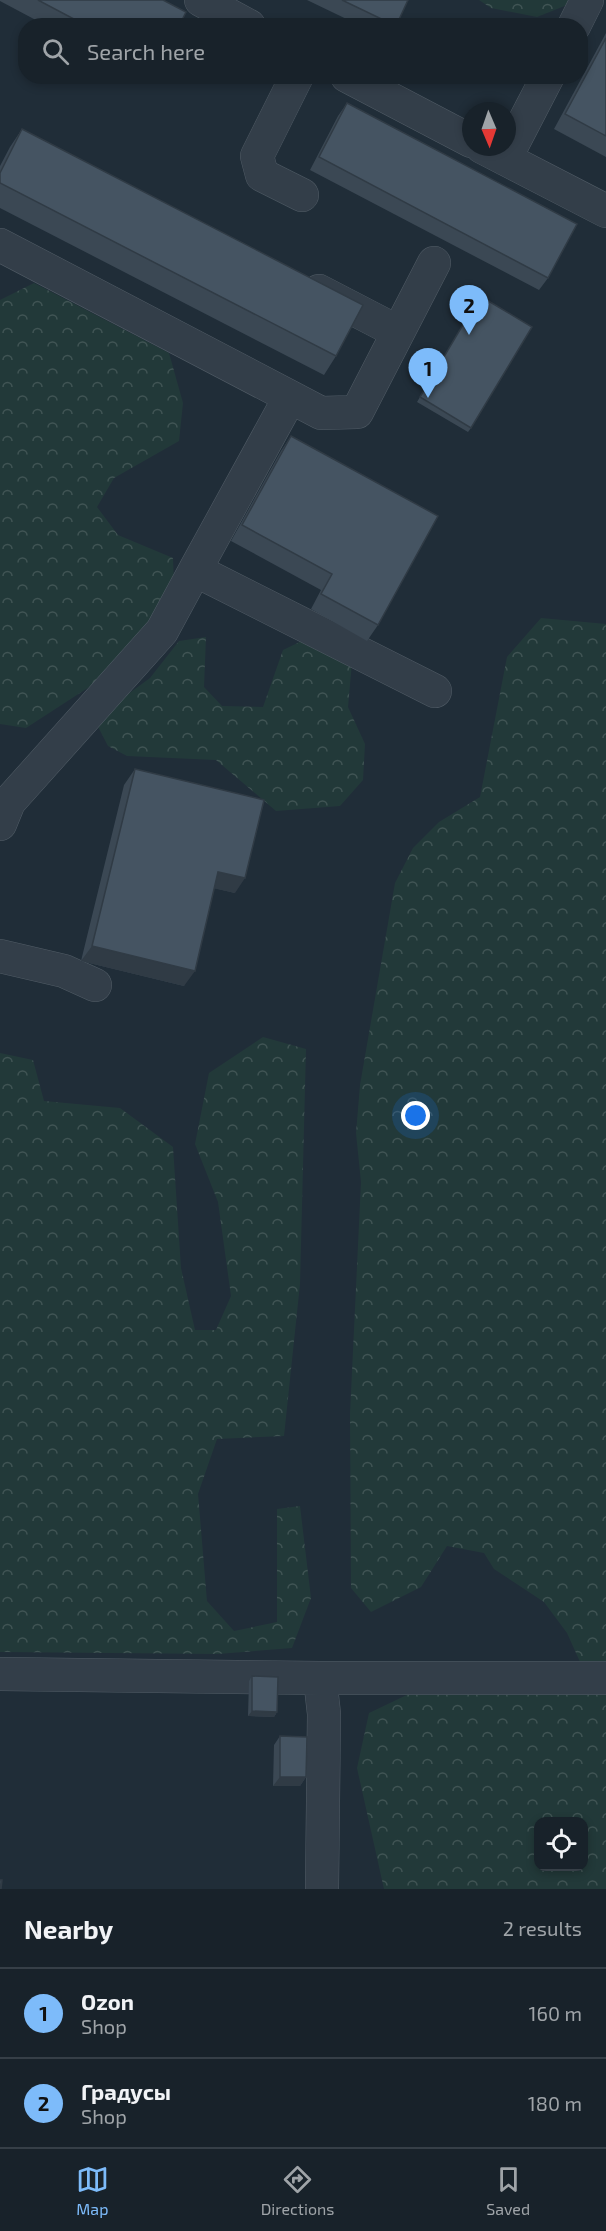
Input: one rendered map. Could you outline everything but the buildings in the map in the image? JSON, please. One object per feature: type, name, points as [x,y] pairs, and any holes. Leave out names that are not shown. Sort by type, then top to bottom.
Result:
[{"type":"street","points":[[201,0],[234,18]]},
{"type":"street","points":[[578,18],[587,0]]},
{"type":"street","points":[[293,84],[257,156],[262,175],[302,195]]},
{"type":"street","points":[[362,84],[462,136]]},
{"type":"street","points":[[516,122],[542,84]]},
{"type":"street","points":[[500,156],[606,211]]},
{"type":"street","points":[[0,248],[321,413],[357,412],[434,263]]},
{"type":"street","points":[[292,277],[398,332]]},
{"type":"street","points":[[3,804],[162,631],[290,397]]},
{"type":"street","points":[[195,570],[435,691]]},
{"type":"street","points":[[0,956],[64,971],[95,985]]},
{"type":"street","points":[[0,1674],[320,1678],[606,1678]]},
{"type":"street","points":[[320,1678],[324,1714],[322,1889]]},
{"type":"green space","points":[[479,0],[574,0],[572,3],[537,17],[491,8]]},
{"type":"green space","points":[[34,283],[169,353],[183,403],[179,441],[114,478],[97,507],[118,535],[173,558],[174,587],[154,626],[100,680],[26,728],[0,724],[0,300]]},
{"type":"green space","points":[[541,618],[606,624],[606,1889],[384,1889],[357,1768],[369,1713],[413,1692],[594,1693],[567,1633],[544,1602],[494,1569],[484,1553],[447,1546],[421,1587],[371,1612],[351,1588],[350,1414],[361,1182],[356,1133],[360,1085],[395,883],[413,848],[439,822],[480,797],[507,657]]},
{"type":"green space","points":[[206,637],[204,687],[222,706],[263,707],[283,650],[310,637],[352,662],[348,707],[365,744],[363,780],[340,806],[276,811],[216,760],[127,756],[108,746],[94,719],[150,678],[179,641]]},
{"type":"green space","points":[[263,1037],[306,1049],[300,1284],[284,1436],[217,1439],[198,1494],[207,1601],[234,1631],[277,1622],[277,1509],[300,1506],[311,1598],[292,1648],[218,1654],[0,1652],[0,1053],[33,1060],[44,1101],[120,1108],[173,1147],[181,1268],[195,1330],[216,1330],[231,1296],[218,1202],[195,1144],[209,1073]]},
{"type":"place","name":"Градусы","points":[[469,335]]},
{"type":"place","name":"Ozon","points":[[428,398]]}]
